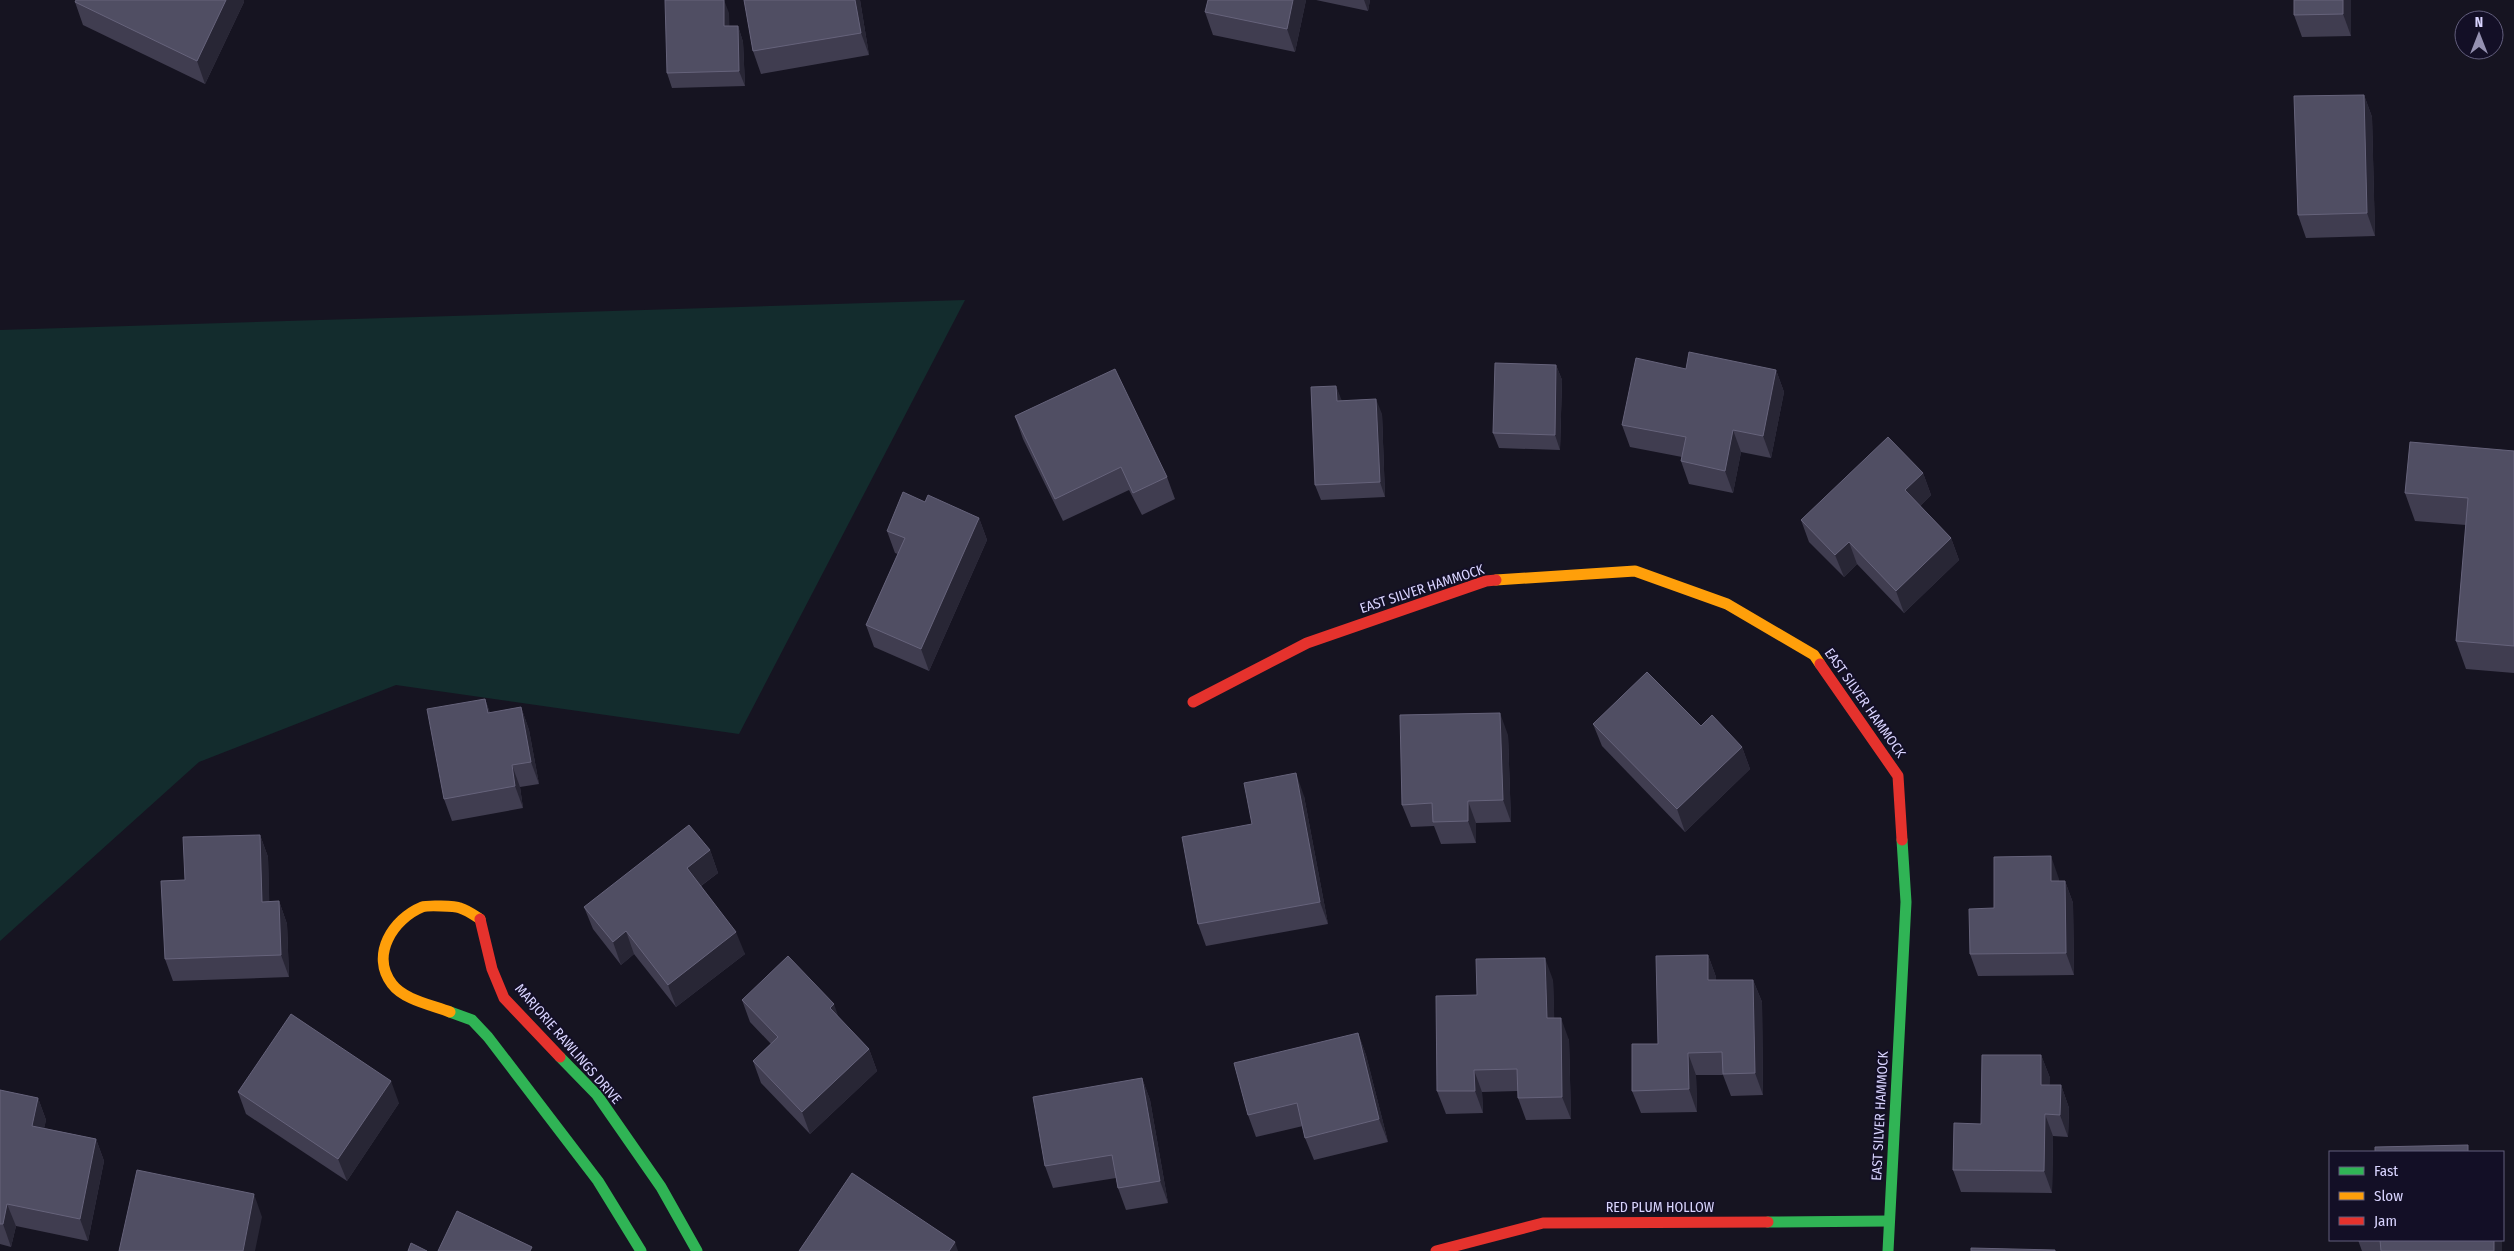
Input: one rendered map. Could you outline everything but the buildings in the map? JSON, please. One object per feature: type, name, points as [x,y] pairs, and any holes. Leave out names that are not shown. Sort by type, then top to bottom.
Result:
[{"type":"street","name":"EAST SILVER HAMMOCK","points":[[1193,702],[1307,643],[1486,581],[1635,571],[1727,604],[1814,655],[1898,776],[1906,902],[1888,1251]]},
{"type":"street","name":"MARJORIE RAWLINGS DRIVE","points":[[641,1251],[598,1182],[488,1036],[472,1020],[406,995],[392,984],[383,964],[385,944],[395,925],[423,906],[459,907],[482,920],[492,969],[504,998],[597,1095],[661,1187],[697,1251]]},
{"type":"street","name":"RED PLUM HOLLOW","points":[[1436,1251],[1543,1223],[1889,1221]]},
{"type":"green space","points":[[965,300],[739,734],[396,685],[199,762],[0,941],[0,330]]},
{"type":"traffic: fast","points":[[1888,1251],[1906,902],[1902,840]]},
{"type":"traffic: fast","points":[[450,1012],[472,1020],[488,1037],[598,1181],[641,1251]]},
{"type":"traffic: fast","points":[[560,1057],[597,1095],[661,1187],[697,1251]]},
{"type":"traffic: fast","points":[[1768,1222],[1889,1221]]},
{"type":"traffic: slow","points":[[1496,580],[1635,571],[1727,604],[1814,655],[1820,664]]},
{"type":"traffic: slow","points":[[450,1012],[411,998],[397,990],[386,973],[383,961],[384,950],[394,929],[402,920],[422,907],[457,907],[468,911],[480,919]]},
{"type":"traffic: jam","points":[[1193,702],[1307,643],[1486,581],[1496,580]]},
{"type":"traffic: jam","points":[[1820,664],[1898,776],[1902,840]]},
{"type":"traffic: jam","points":[[480,919],[492,969],[504,998],[560,1057]]},
{"type":"traffic: jam","points":[[1436,1251],[1543,1223],[1768,1222]]}]
